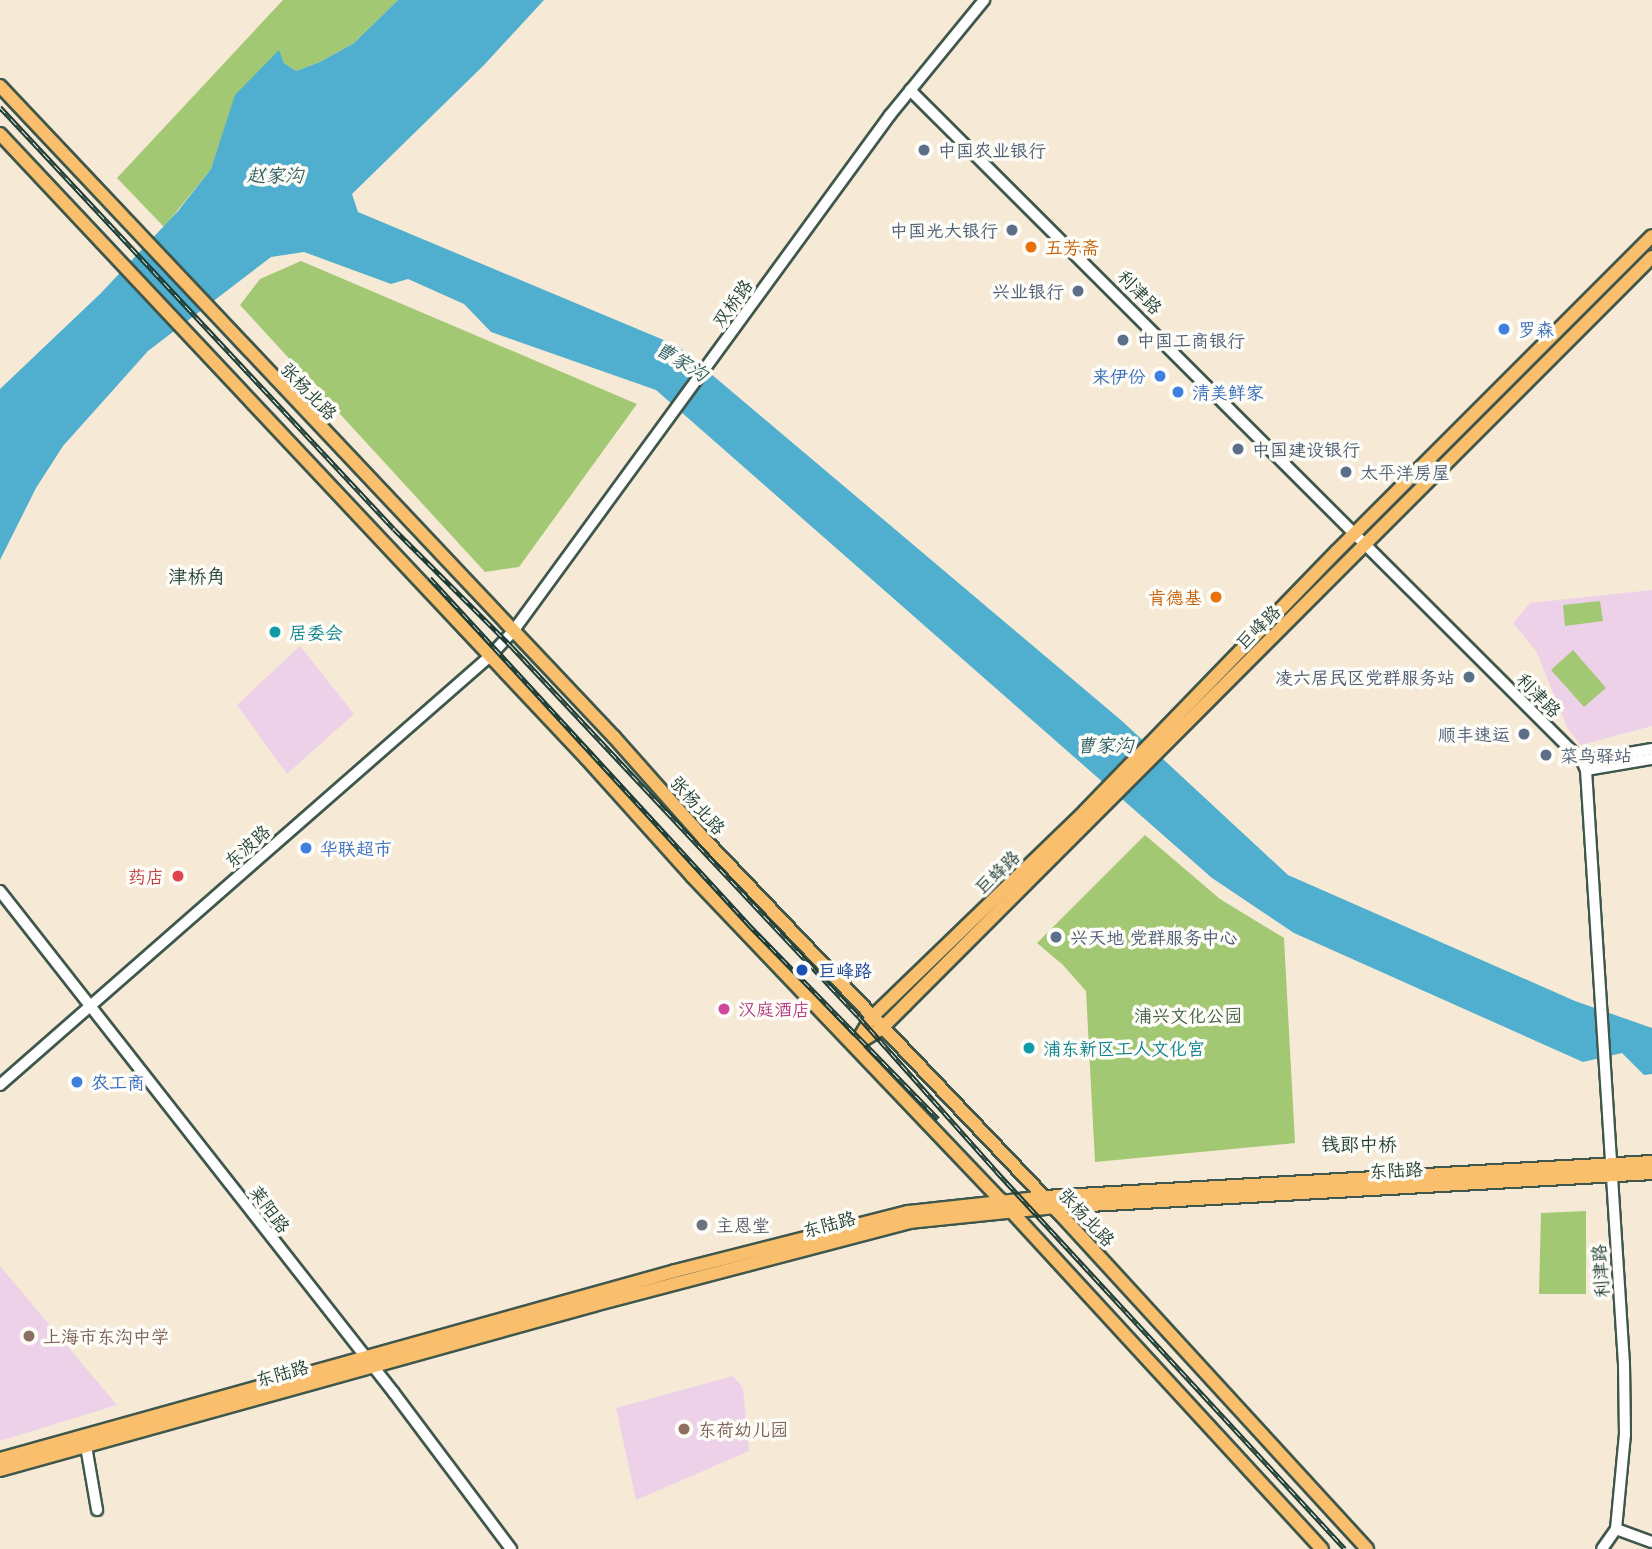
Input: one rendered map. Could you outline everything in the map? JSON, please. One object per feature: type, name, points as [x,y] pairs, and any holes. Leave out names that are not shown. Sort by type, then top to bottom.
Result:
[{"type":"main road","name":"张杨北路","points":[[0,86],[252,357],[514,631],[882,1028],[1045,1197],[1367,1549]]},
{"type":"main road","points":[[0,134],[710,896],[1001,1200],[1322,1549]]},
{"type":"main road","name":"巨峰路","points":[[1172,730],[1354,533],[1652,236]]},
{"type":"main road","name":"巨峰路","points":[[855,1045],[882,1028],[1172,730],[1365,544],[1652,257]]},
{"type":"main road","name":"巨蜂路","points":[[855,1045],[872,1017],[1088,815]]},
{"type":"main road","name":"东陆路","points":[[0,1459],[841,1238],[935,1218],[1010,1210],[1611,1170],[1652,1162]]},
{"type":"main road","name":"东陆路","points":[[0,1470],[838,1228],[933,1207],[1045,1197],[1611,1170],[1652,1172]]},
{"type":"street","name":"双桥路","points":[[514,631],[910,90],[984,0]]},
{"type":"street","name":"利津路","points":[[910,90],[1584,765],[1624,1364],[1625,1434],[1616,1529],[1602,1549]]},
{"type":"street","name":"东波路","points":[[0,1085],[489,656],[514,631]]},
{"type":"street","points":[[1584,765],[1652,749]]},
{"type":"street","points":[[1584,765],[1652,759]]},
{"type":"street","name":"莱阳路","points":[[0,891],[369,1362],[511,1549]]},
{"type":"street","points":[[86,1446],[97,1510]]},
{"type":"street","points":[[1616,1529],[1652,1542]]},
{"type":"shaded area","points":[[1652,590],[1652,726],[1581,745],[1568,729],[1536,651],[1513,623],[1530,603]]},
{"type":"shaded area","points":[[300,646],[354,714],[287,774],[237,705]]},
{"type":"shaded area","name":"上海市东沟中学","points":[[0,1266],[117,1405],[0,1441]]},
{"type":"shaded area","name":"东荷幼儿园","points":[[733,1376],[743,1388],[749,1451],[636,1500],[616,1408]]},
{"type":"green space","points":[[283,0],[398,0],[354,43],[320,62],[296,71],[284,63],[279,51],[238,93],[211,169],[164,227],[117,178]]},
{"type":"green space","points":[[301,261],[637,404],[519,567],[485,572],[240,305],[260,279]]},
{"type":"green space","points":[[1600,601],[1603,621],[1565,626],[1563,605]]},
{"type":"green space","points":[[1573,650],[1606,688],[1584,707],[1551,670]]},
{"type":"green space","name":"浦兴文化公园","points":[[1145,835],[1220,899],[1284,938],[1295,1143],[1095,1162],[1086,991],[1063,965],[1037,943]]},
{"type":"green space","points":[[1586,1211],[1586,1294],[1539,1294],[1541,1213]]},
{"type":"water","points":[[398,0],[544,0],[484,65],[352,194],[358,212],[678,346],[1122,721],[1288,875],[1575,1001],[1652,1028],[1652,1074],[1644,1075],[1622,1053],[1583,1062],[1294,933],[1212,878],[656,390],[491,332],[464,304],[408,279],[391,284],[304,252],[271,257],[148,351],[63,446],[36,488],[0,560],[0,389],[101,293],[178,211],[211,169],[235,95],[279,50],[284,63],[296,71],[320,62],[354,43]]},
{"type":"railway","points":[[0,107],[394,529],[512,647],[859,1017],[996,1171],[1345,1549]]},
{"type":"railway","points":[[430,578],[748,924],[938,1119]]},
{"type":"place","name":"中国农业银行","points":[[924,150]]},
{"type":"place","name":"中国光大银行","points":[[1012,230]]},
{"type":"place","name":"五芳斋","points":[[1031,247]]},
{"type":"place","name":"兴业银行","points":[[1078,291]]},
{"type":"place","name":"罗森","points":[[1504,329]]},
{"type":"place","name":"中国工商银行","points":[[1123,340]]},
{"type":"place","name":"来伊份","points":[[1160,376]]},
{"type":"place","name":"清美鲜家","points":[[1178,392]]},
{"type":"place","name":"中国建设银行","points":[[1238,449]]},
{"type":"place","name":"太平洋房屋","points":[[1346,472]]},
{"type":"place","name":"肯德基","points":[[1216,597]]},
{"type":"place","name":"居委会","points":[[275,632]]},
{"type":"place","name":"凌六居民区党群服务站","points":[[1469,677]]},
{"type":"place","name":"顺丰速运","points":[[1524,734]]},
{"type":"place","name":"菜鸟驿站","points":[[1546,755]]},
{"type":"place","name":"华联超市","points":[[306,848]]},
{"type":"place","name":"药店","points":[[178,876]]},
{"type":"place","name":"兴天地 党群服务中心","points":[[1056,937]]},
{"type":"place","name":"巨峰路","points":[[802,970]]},
{"type":"place","name":"汉庭酒店","points":[[724,1009]]},
{"type":"place","name":"浦东新区工人文化宫","points":[[1029,1048]]},
{"type":"place","name":"农工商","points":[[77,1082]]},
{"type":"place","name":"主恩堂","points":[[702,1225]]},
{"type":"place","name":"上海市东沟中学","points":[[29,1336]]},
{"type":"place","name":"东荷幼儿园","points":[[684,1429]]},
{"type":"district","name":"津桥角","points":[[197,576]]},
{"type":"district","name":"钱郎中桥","points":[[1359,1144]]},
{"type":"water label","name":"赵家沟","points":[[275,175]]},
{"type":"water label","name":"曹家沟","points":[[682,361]]},
{"type":"water label","name":"曹家沟","points":[[1105,745]]}]
